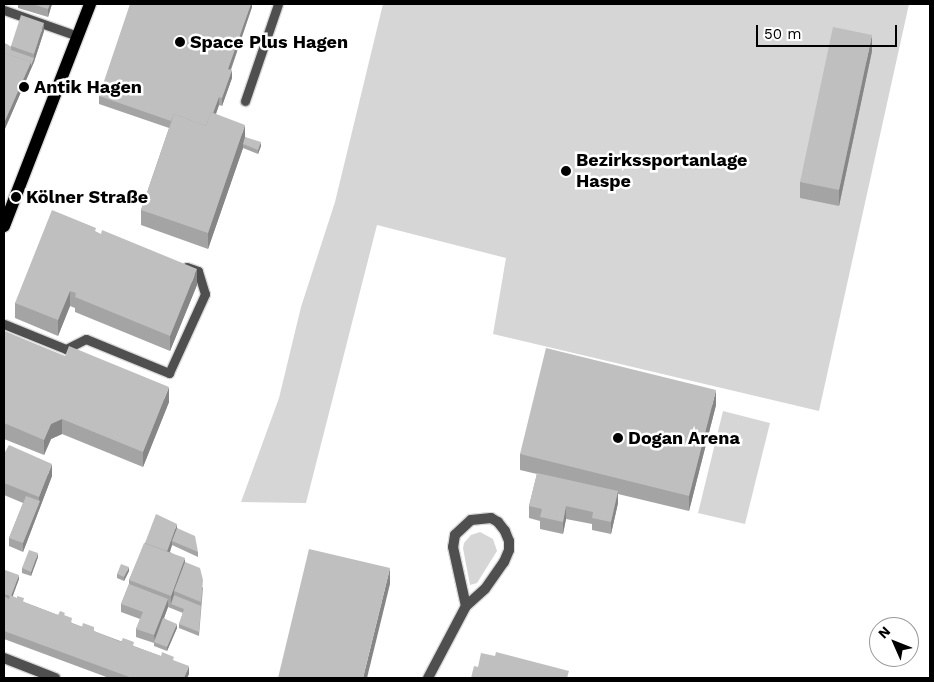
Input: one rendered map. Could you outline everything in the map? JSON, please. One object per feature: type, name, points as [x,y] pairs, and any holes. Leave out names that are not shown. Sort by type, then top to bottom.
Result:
[{"type":"main road","points":[[4,226],[90,4]]},
{"type":"street","points":[[428,678],[466,606],[485,589],[504,562],[509,550],[509,541],[505,531],[498,522],[491,518],[471,520],[455,535],[453,547],[466,606]]},
{"type":"street","points":[[4,658],[54,678]]},
{"type":"lane","points":[[245,101],[278,4]]},
{"type":"lane","points":[[4,10],[78,36]]},
{"type":"lane","points":[[4,324],[66,350],[86,339],[169,373],[205,294],[198,271],[180,264]]},
{"type":"shaded area","points":[[383,4],[909,4],[819,411],[493,334],[506,258],[377,225],[306,503],[241,502],[279,398],[301,307],[335,202]]},
{"type":"shaded area","points":[[723,411],[770,423],[745,524],[698,513]]},
{"type":"shaded area","points":[[480,532],[493,539],[497,551],[477,583],[470,585],[463,548],[464,543],[471,535]]},
{"type":"building","points":[[32,4],[50,4],[48,9]]},
{"type":"building","name":"Space Plus Hagen","points":[[130,4],[251,4],[228,69],[232,70],[222,98],[219,97],[206,126],[174,114],[171,121],[99,96]]},
{"type":"building","points":[[21,15],[44,23],[34,54],[11,46]]},
{"type":"building","points":[[833,27],[872,35],[839,190],[800,182]]},
{"type":"building","points":[[4,43],[11,47],[11,50],[34,58],[31,66],[31,62],[4,53]]},
{"type":"building","points":[[4,53],[31,62],[4,123]]},
{"type":"building","points":[[211,112],[245,125],[208,233],[141,210],[174,114],[206,126]]},
{"type":"building","points":[[245,137],[261,142],[258,150],[243,144]]},
{"type":"building","points":[[52,210],[96,228],[95,231],[101,234],[102,230],[197,269],[170,336],[75,297],[76,293],[70,291],[58,320],[15,303]]},
{"type":"building","points":[[4,331],[65,356],[69,346],[169,387],[143,452],[62,419],[51,424],[44,440],[4,423]]},
{"type":"building","name":"Dogan Arena","points":[[546,348],[716,390],[689,496],[520,454]]},
{"type":"building","points":[[9,445],[52,464],[39,497],[4,483],[4,452]]},
{"type":"building","points":[[537,473],[618,491],[611,522],[592,518],[593,512],[566,506],[563,522],[540,517],[542,509],[529,506]]},
{"type":"building","points":[[26,496],[40,501],[23,543],[9,538]]},
{"type":"building","points":[[156,514],[177,524],[167,551],[145,543]]},
{"type":"building","points":[[177,528],[195,536],[198,552],[172,541]]},
{"type":"building","points":[[144,543],[185,558],[171,596],[129,580]]},
{"type":"building","points":[[309,549],[390,568],[363,678],[278,678]]},
{"type":"building","points":[[29,550],[38,553],[31,572],[22,568]]},
{"type":"building","points":[[185,562],[200,568],[203,580],[201,602],[174,591]]},
{"type":"building","points":[[121,564],[129,567],[124,577],[117,574]]},
{"type":"building","points":[[5,570],[19,575],[11,596],[4,594]]},
{"type":"building","points":[[129,584],[168,599],[154,635],[136,629],[143,612],[121,604]]},
{"type":"building","points":[[10,595],[24,598],[23,602],[58,615],[60,611],[65,613],[64,615],[72,618],[71,623],[82,627],[83,623],[94,627],[94,631],[121,642],[123,638],[134,642],[133,646],[161,656],[162,652],[174,657],[173,660],[189,666],[184,678],[132,678],[4,631],[4,596],[9,599]]},
{"type":"building","points":[[174,595],[201,606],[199,632],[179,624],[184,609],[171,604]]},
{"type":"building","points":[[163,618],[177,624],[167,647],[154,642]]},
{"type":"building","points":[[496,652],[569,671],[567,678],[471,678],[474,666],[478,667],[481,653],[495,656]]},
{"type":"place","name":"Space Plus Hagen","points":[[180,42]]},
{"type":"place","name":"Antik Hagen","points":[[24,87]]},
{"type":"place","name":"Bezirkssportanlage Haspe","points":[[566,171]]},
{"type":"place","name":"Kölner Straße","points":[[16,197]]},
{"type":"place","name":"Dogan Arena","points":[[618,438]]}]
